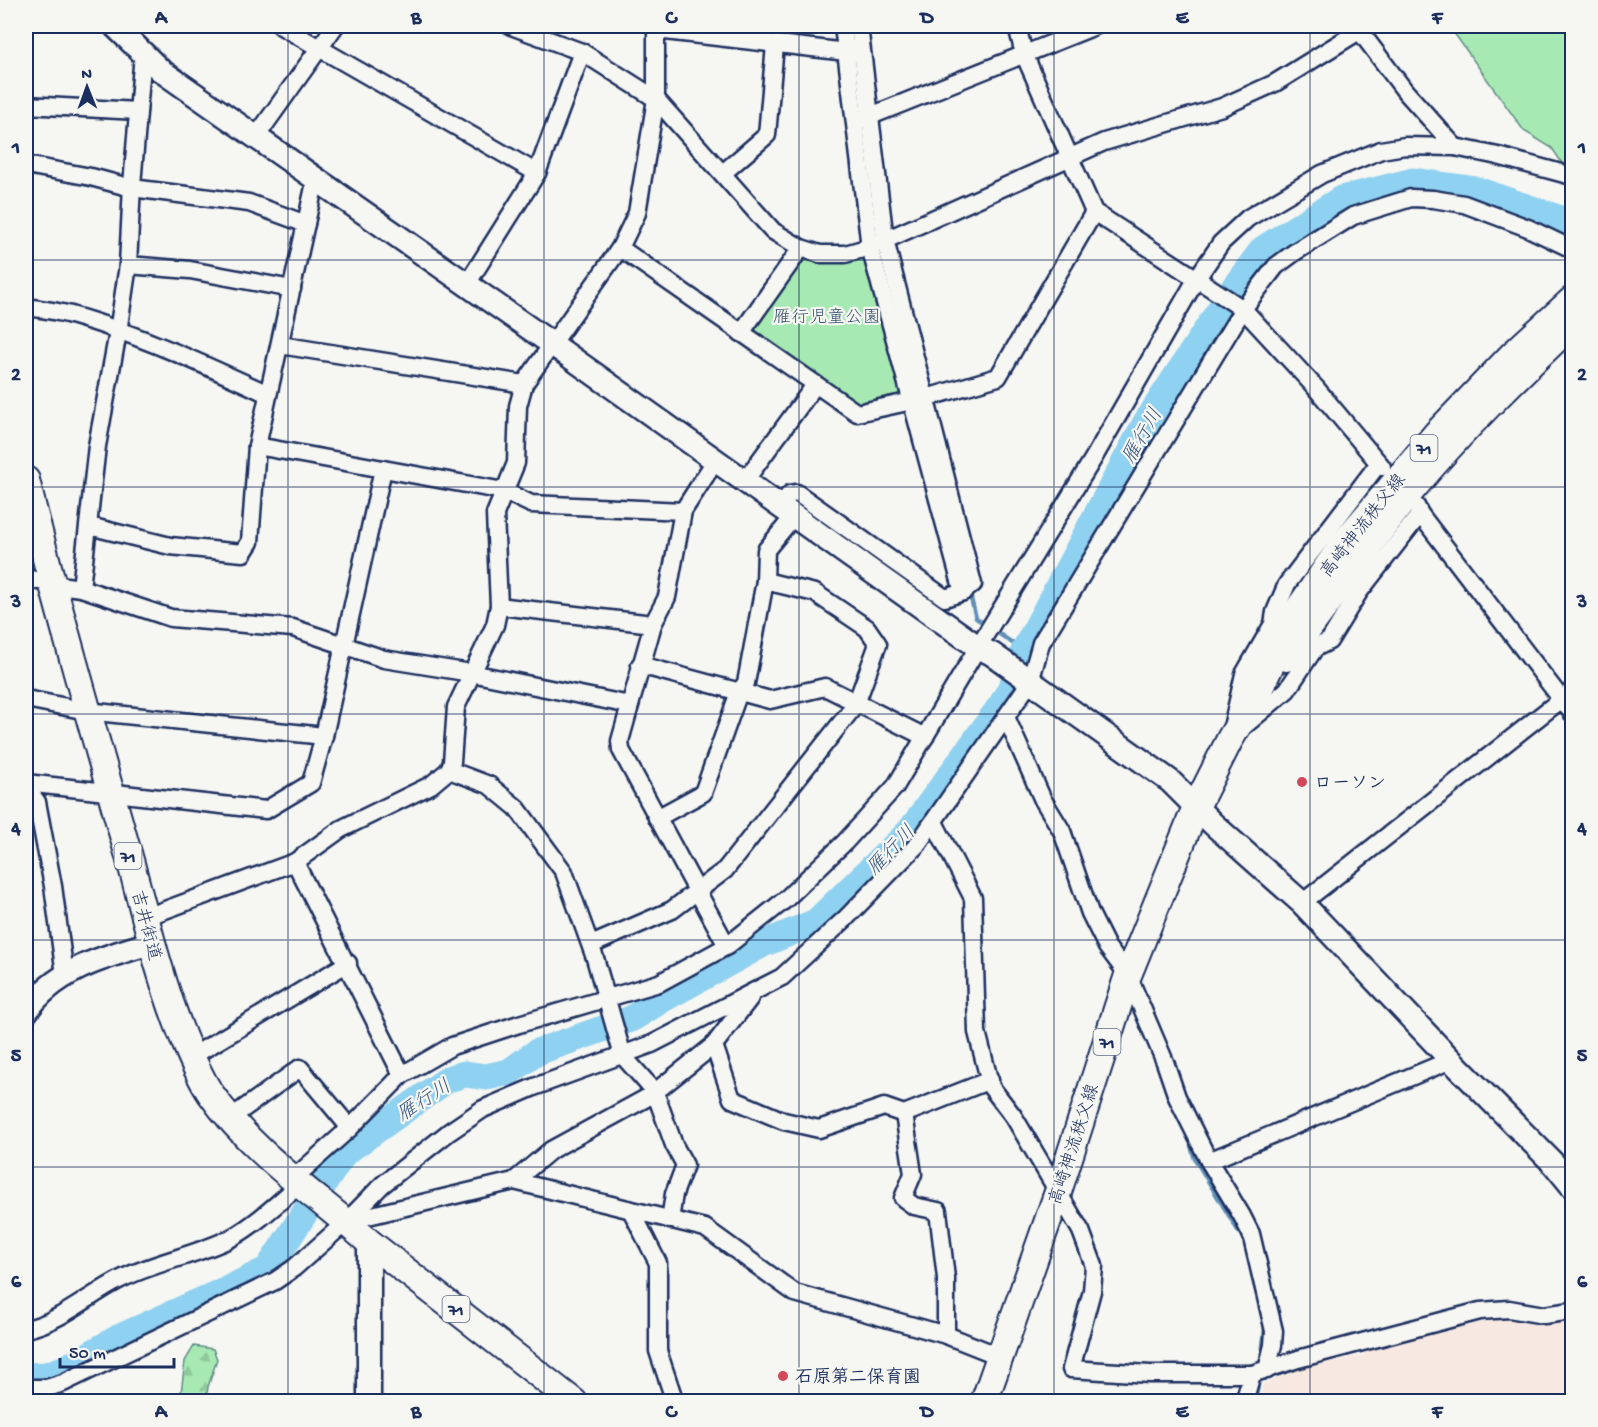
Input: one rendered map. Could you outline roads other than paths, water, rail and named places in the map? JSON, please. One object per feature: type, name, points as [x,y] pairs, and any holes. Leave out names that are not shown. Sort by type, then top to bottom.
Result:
[{"type":"main road","name":"高崎神流秩父線","points":[[984,1401],[1058,1192],[1128,975],[1196,807],[1230,739],[1257,694],[1296,614],[1342,545],[1437,434],[1513,354],[1572,300]]},
{"type":"main road","name":"高崎神流秩父線","points":[[1257,694],[1305,634],[1410,493],[1449,447],[1572,324]]},
{"type":"main road","name":"吉井街道","points":[[26,480],[51,584],[170,1005],[191,1057],[209,1091],[229,1119],[260,1151],[300,1184]]},
{"type":"main road","name":"71","points":[[300,1184],[369,1242],[574,1401]]},
{"type":"street","points":[[115,26],[160,70],[1168,779],[1302,903],[1451,1060],[1554,1164],[1572,1186]]},
{"type":"street","points":[[281,26],[537,173]]},
{"type":"street","points":[[256,137],[335,26]]},
{"type":"street","points":[[514,26],[582,52],[656,99],[773,231],[801,248],[820,254],[846,254],[870,248],[1104,142],[1222,107],[1275,83],[1358,28],[1405,91],[1455,147]]},
{"type":"street","points":[[843,26],[855,51]]},
{"type":"street","points":[[657,818],[703,793],[739,692],[746,683],[765,581],[766,550],[786,512],[790,494],[797,493],[945,598],[963,592],[885,240],[863,119],[855,51],[859,26]]},
{"type":"street","points":[[1017,26],[1024,54],[1095,212],[1243,309],[1315,387],[1381,465],[1287,584],[1275,612],[1273,624],[1244,674],[1230,739]]},
{"type":"street","points":[[863,119],[1095,26]]},
{"type":"street","points":[[146,917],[295,862],[341,829],[431,785],[449,770],[452,762],[456,706],[495,625],[499,606],[495,514],[516,463],[518,406],[524,384],[620,248],[637,213],[656,99],[656,28],[775,45],[855,51]]},
{"type":"street","points":[[723,173],[767,135],[775,45]]},
{"type":"street","points":[[467,284],[537,173],[582,52]]},
{"type":"street","points":[[81,588],[98,446],[128,266],[143,53]]},
{"type":"street","points":[[26,105],[138,111]]},
{"type":"street","points":[[863,119],[870,248],[919,399]]},
{"type":"street","points":[[26,1329],[36,1327],[64,1313],[97,1292],[138,1271],[229,1239],[249,1227],[300,1184],[350,1128],[402,1076],[452,1046],[659,982],[727,946],[786,899],[846,842],[895,787],[1094,459],[1197,278],[1221,243],[1248,218],[1322,174],[1381,150],[1405,146],[1455,147],[1520,166],[1572,176]]},
{"type":"street","points":[[26,165],[91,177],[132,188],[249,203],[306,224]]},
{"type":"street","points":[[89,526],[170,546],[243,553],[250,542],[257,446],[316,178]]},
{"type":"street","points":[[26,1388],[47,1388],[63,1383],[275,1281],[294,1268],[343,1218],[382,1185],[449,1132],[483,1109],[534,1087],[652,1044],[782,977],[844,919],[917,845],[934,822],[1030,682],[1041,644],[1243,309],[1276,266],[1353,216],[1411,198],[1433,199],[1499,212],[1572,249]]},
{"type":"street","points":[[620,248],[857,413],[998,377],[1095,212]]},
{"type":"street","points":[[741,333],[801,248]]},
{"type":"street","points":[[128,266],[190,270],[292,289]]},
{"type":"street","points":[[26,307],[70,315],[118,332],[197,361],[268,394]]},
{"type":"street","points":[[280,345],[524,384]]},
{"type":"street","points":[[744,482],[815,385]]},
{"type":"street","points":[[257,446],[504,491],[531,504],[683,511]]},
{"type":"street","points":[[715,461],[683,511],[667,597],[653,624],[620,741],[621,750],[727,946]]},
{"type":"street","points":[[26,785],[267,810],[312,783],[383,469]]},
{"type":"street","points":[[1230,739],[1287,690],[1315,648],[1329,641],[1359,592],[1418,510],[1567,695],[1572,713]]},
{"type":"street","points":[[26,578],[81,588],[171,618],[293,628],[384,659],[471,673],[630,705]]},
{"type":"street","points":[[591,945],[672,910],[725,870],[856,704],[878,644],[867,628],[815,593],[765,581]]},
{"type":"street","points":[[499,606],[653,624]]},
{"type":"street","points":[[640,665],[770,700],[825,687],[925,737]]},
{"type":"street","points":[[1302,903],[1567,695]]},
{"type":"street","points":[[26,699],[87,711],[324,736]]},
{"type":"street","points":[[1006,717],[1043,801],[1062,831],[1090,913],[1107,946],[1128,975],[1166,1062],[1177,1097],[1209,1161],[1251,1234],[1274,1331],[1273,1345],[1245,1401]]},
{"type":"street","points":[[449,770],[489,785],[517,808],[564,872],[591,945],[623,1056],[655,1092],[674,1145],[685,1165],[674,1194],[670,1220]]},
{"type":"street","points":[[26,785],[37,802],[53,886],[65,975]]},
{"type":"street","points":[[934,822],[973,898],[977,1032],[991,1087],[1014,1117],[1081,1231],[1094,1266],[1092,1291],[1071,1369],[1150,1374],[1259,1372],[1480,1311],[1509,1309],[1544,1315],[1572,1311]]},
{"type":"street","points":[[295,862],[348,963],[402,1076]]},
{"type":"street","points":[[26,1012],[42,992],[79,967],[151,943]]},
{"type":"street","points":[[191,1057],[348,963]]},
{"type":"street","points":[[514,1181],[551,1150],[611,1119],[655,1092],[714,1045],[754,992]]},
{"type":"street","points":[[714,1045],[732,1099],[784,1121],[819,1129],[884,1107],[904,1114],[990,1080]]},
{"type":"street","points":[[1209,1161],[1451,1060]]},
{"type":"street","points":[[229,1119],[300,1068],[350,1128]]},
{"type":"street","points":[[904,1114],[913,1174],[903,1198],[914,1206],[938,1211],[946,1278],[946,1335]]},
{"type":"street","points":[[343,1218],[514,1181],[705,1228],[795,1293],[946,1335],[999,1356]]},
{"type":"street","points":[[631,1210],[658,1263],[658,1351],[675,1401]]},
{"type":"street","points":[[369,1242],[369,1401]]},
{"type":"waterway","name":"雁行川","points":[[26,1376],[46,1375],[66,1368],[120,1337],[268,1269],[344,1153],[448,1079],[465,1074],[486,1077],[509,1072],[537,1052],[631,1019],[765,943],[816,922],[910,831],[1002,704],[1014,682],[1024,651],[1145,424],[1236,285],[1263,249],[1341,199],[1413,181],[1477,190],[1572,223]]},
{"type":"waterway","points":[[969,591],[976,618],[1024,651]]},
{"type":"waterway","points":[[1191,1146],[1195,1159],[1239,1232]]},
{"type":"waterway","points":[[1252,1276],[1257,1294]]},
{"type":"waterway","points":[[1261,1364],[1265,1328]]},
{"type":"waterway","points":[[1255,1402],[1260,1375]]},
{"type":"place","name":"ローソン","points":[[1302,782]]},
{"type":"place","name":"石原第二保育園","points":[[783,1376]]},
{"type":"park label","name":"雁行児童公園","points":[[827,316]]}]
